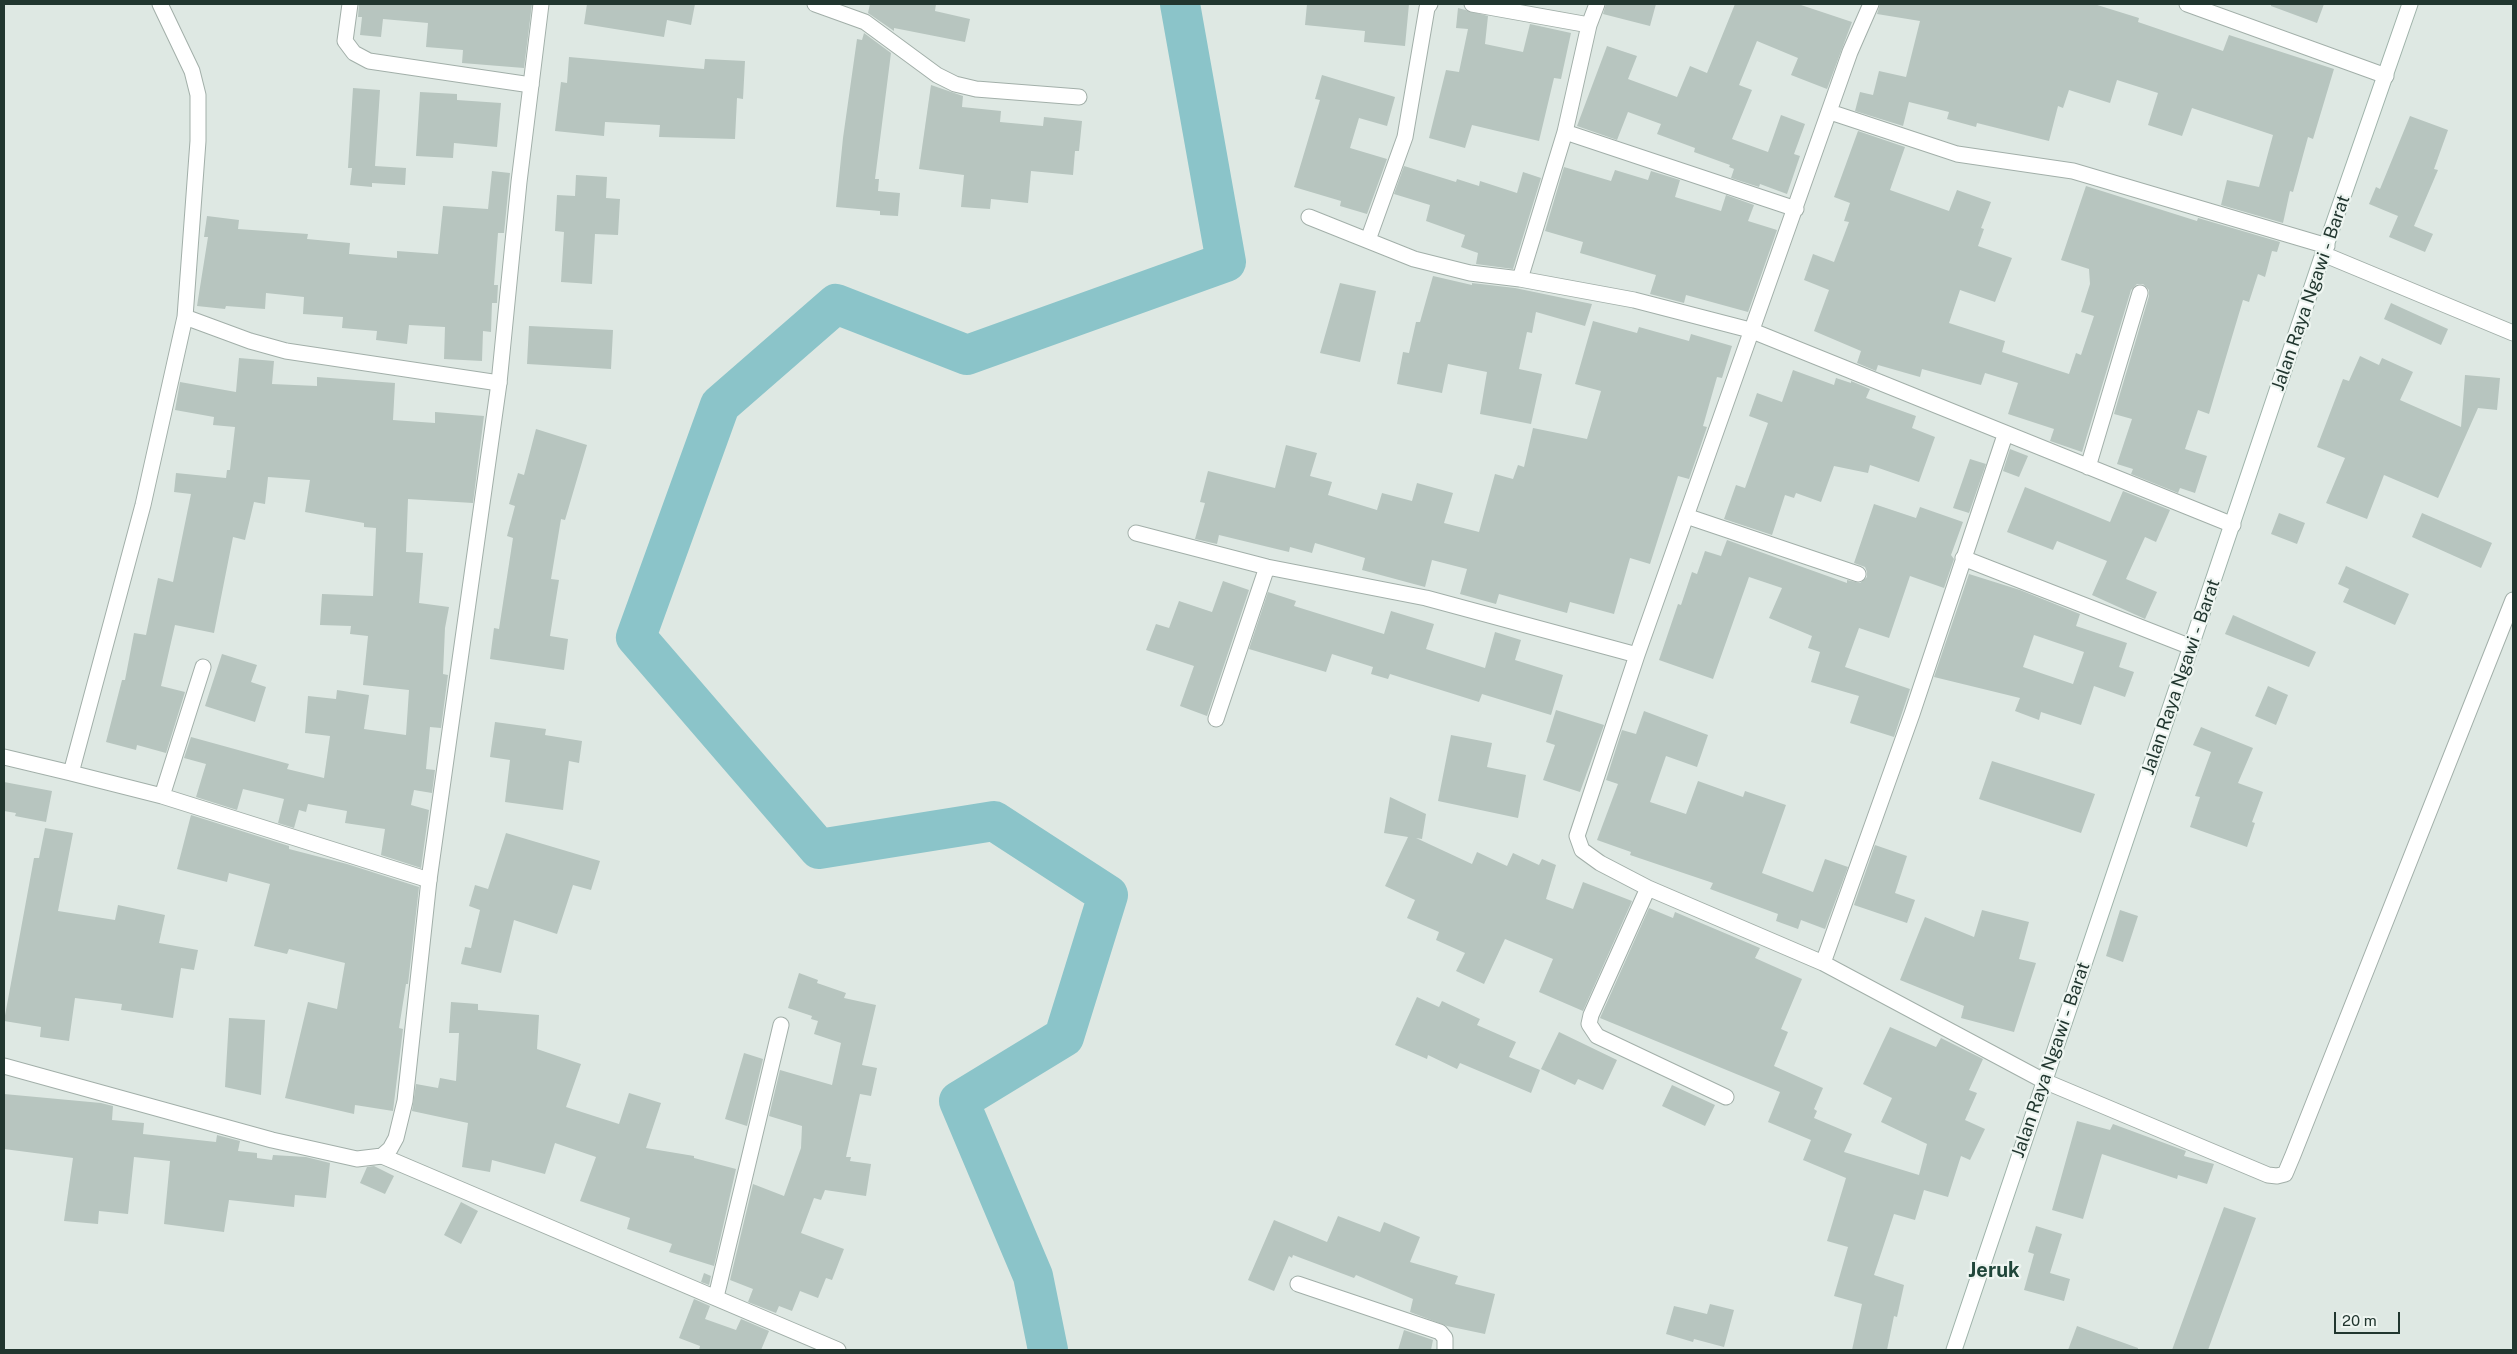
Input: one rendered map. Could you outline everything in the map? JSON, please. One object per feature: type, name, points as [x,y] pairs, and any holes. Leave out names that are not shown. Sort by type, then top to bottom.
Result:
[{"type":"street","points":[[71,773],[142,506],[185,317],[198,141],[198,95],[192,71],[160,4]]},
{"type":"street","points":[[350,4],[345,41],[354,53],[368,61],[530,85]]},
{"type":"street","points":[[382,1156],[390,1149],[396,1138],[405,1101],[429,880],[499,383],[530,85],[541,4]]},
{"type":"street","points":[[814,4],[865,22],[936,75],[956,84],[976,89],[1079,97]]},
{"type":"street","points":[[1368,240],[1405,137],[1427,8],[1430,4]]},
{"type":"street","points":[[1472,4],[1589,25]]},
{"type":"street","points":[[1520,279],[1565,132],[1589,25],[1598,4]]},
{"type":"street","points":[[1871,4],[1850,52],[1796,209],[1750,330],[1637,654],[1577,842],[1582,850],[1600,863],[1648,888],[1823,963],[2044,1081],[2268,1175],[2284,1174],[2383,933],[2513,600]]},
{"type":"street","points":[[2187,4],[2386,76]]},
{"type":"street","name":"Jalan Raya Ngawi - Barat","points":[[1954,1350],[2325,250],[2410,4]]},
{"type":"street","points":[[1830,112],[1957,154],[2073,172],[2325,250],[2513,334]]},
{"type":"street","points":[[1565,132],[1796,209]]},
{"type":"street","points":[[1309,217],[1414,259],[1470,273],[1520,279],[1634,300],[1750,330],[2005,435],[2233,525]]},
{"type":"street","points":[[2088,467],[2140,293]]},
{"type":"street","points":[[185,317],[250,341],[286,351],[499,383]]},
{"type":"street","points":[[1823,963],[1912,714],[2005,435]]},
{"type":"street","points":[[1686,516],[1858,574]]},
{"type":"street","points":[[1136,533],[1266,567],[1426,598],[1637,654]]},
{"type":"street","points":[[1963,558],[2191,647]]},
{"type":"street","points":[[1216,718],[1266,567]]},
{"type":"street","points":[[162,796],[203,668]]},
{"type":"street","points":[[4,757],[162,796],[429,880]]},
{"type":"street","points":[[1648,888],[1591,1015],[1589,1024],[1597,1036],[1726,1097]]},
{"type":"street","points":[[716,1297],[781,1025]]},
{"type":"street","points":[[4,1066],[272,1140],[357,1159],[382,1156],[838,1350]]},
{"type":"street","points":[[1298,1284],[1432,1328],[1443,1334],[1445,1350]]},
{"type":"building","points":[[359,4],[532,4],[524,68],[462,63],[463,50],[426,47],[428,23],[383,19],[381,37],[360,35],[362,17],[358,17]]},
{"type":"building","points":[[587,4],[695,4],[691,25],[667,20],[664,37],[584,24]]},
{"type":"building","points":[[870,4],[936,4],[935,11],[970,19],[965,42],[894,28],[894,31],[868,13]]},
{"type":"building","points":[[1307,4],[1409,4],[1405,46],[1364,42],[1365,31],[1305,25]]},
{"type":"building","points":[[1606,4],[1656,4],[1650,26],[1603,14]]},
{"type":"building","points":[[1735,4],[1798,4],[1852,22],[1827,89],[1791,75],[1798,58],[1757,41],[1739,85],[1752,90],[1732,139],[1768,152],[1781,115],[1805,124],[1794,154],[1800,156],[1787,194],[1760,184],[1759,187],[1731,178],[1734,169],[1729,167],[1730,165],[1694,152],[1695,148],[1657,134],[1661,124],[1628,112],[1617,140],[1577,126],[1607,46],[1637,56],[1628,79],[1677,97],[1690,66],[1707,73]]},
{"type":"building","points":[[1880,4],[2094,4],[2139,18],[2138,22],[2223,51],[2229,35],[2334,69],[2313,139],[2308,137],[2293,192],[2290,191],[2283,223],[2221,205],[2227,180],[2259,187],[2273,135],[2192,108],[2182,136],[2148,125],[2158,93],[2117,80],[2110,103],[2069,90],[2063,108],[2058,106],[2049,141],[1977,123],[1976,127],[1947,119],[1949,112],[1909,102],[1903,126],[1855,111],[1860,92],[1873,95],[1879,71],[1906,77],[1920,21],[1877,14]]},
{"type":"building","points":[[2271,4],[2324,4],[2317,23],[2271,6]]},
{"type":"building","points":[[1458,8],[1488,16],[1485,44],[1523,52],[1530,24],[1571,33],[1561,79],[1554,78],[1539,141],[1472,125],[1465,148],[1429,138],[1446,70],[1459,72],[1468,29],[1456,28]]},
{"type":"building","points":[[864,33],[891,53],[875,179],[879,179],[878,191],[900,193],[898,216],[880,215],[880,211],[836,207],[843,138],[857,39],[862,40]]},
{"type":"building","points":[[569,57],[704,69],[705,59],[745,61],[743,99],[737,98],[735,139],[659,137],[660,125],[605,122],[604,136],[555,131],[561,82],[567,83]]},
{"type":"building","points":[[1322,75],[1395,97],[1387,126],[1359,118],[1350,148],[1387,159],[1367,214],[1340,206],[1341,201],[1294,187],[1320,100],[1315,99]]},
{"type":"building","points":[[931,85],[963,96],[962,107],[1001,111],[1000,122],[1043,126],[1044,117],[1082,121],[1079,151],[1075,151],[1073,175],[1031,171],[1028,203],[991,199],[990,209],[961,207],[964,175],[919,169]]},
{"type":"building","points":[[353,88],[380,90],[375,166],[406,168],[405,185],[372,183],[372,187],[350,185],[352,168],[348,168]]},
{"type":"building","points":[[420,92],[457,94],[457,100],[501,103],[497,147],[454,143],[453,158],[416,156]]},
{"type":"building","points":[[2410,116],[2448,130],[2434,169],[2438,170],[2414,226],[2433,234],[2425,252],[2389,237],[2398,216],[2369,204],[2376,187],[2380,189]]},
{"type":"building","points":[[1858,131],[1905,147],[1890,190],[1949,211],[1957,190],[1991,202],[1981,228],[1984,229],[1978,246],[2012,258],[1995,302],[1960,290],[1949,323],[2005,341],[2002,352],[2069,374],[2076,353],[2081,355],[2094,316],[2081,312],[2090,284],[2089,269],[2061,260],[2086,186],[2197,221],[2198,218],[2280,242],[2277,252],[2272,251],[2265,277],[2258,274],[2249,302],[2243,300],[2209,414],[2198,410],[2185,449],[2207,456],[2195,493],[2180,488],[2178,493],[2131,474],[2133,469],[2117,464],[2132,419],[2114,414],[2149,296],[2149,290],[2143,284],[2137,284],[2131,290],[2082,452],[2050,441],[2054,429],[2008,414],[2018,383],[1985,373],[1981,385],[1922,369],[1920,377],[1878,365],[1876,371],[1857,363],[1861,351],[1814,331],[1829,290],[1804,280],[1813,254],[1834,262],[1849,222],[1844,221],[1850,203],[1834,197]]},
{"type":"building","points":[[1404,166],[1456,182],[1457,179],[1479,186],[1480,181],[1517,193],[1523,172],[1541,178],[1513,269],[1476,264],[1478,253],[1461,247],[1465,235],[1426,221],[1430,205],[1394,194]]},
{"type":"building","points":[[1564,167],[1611,181],[1615,170],[1648,180],[1651,171],[1680,180],[1675,197],[1721,211],[1726,195],[1754,205],[1748,221],[1777,230],[1748,312],[1686,295],[1684,303],[1650,294],[1656,275],[1580,253],[1583,242],[1545,231]]},
{"type":"building","points":[[492,171],[510,173],[504,233],[498,233],[494,285],[498,285],[497,303],[492,303],[491,332],[483,331],[482,361],[444,359],[445,327],[409,325],[407,344],[376,340],[377,331],[342,328],[343,317],[303,314],[304,297],[266,293],[265,309],[226,306],[225,309],[197,306],[208,237],[204,237],[207,216],[239,220],[238,229],[308,234],[307,239],[350,243],[349,254],[397,258],[397,251],[438,254],[443,206],[488,209]]},
{"type":"building","points":[[576,175],[607,177],[606,198],[620,199],[618,235],[595,234],[592,284],[561,282],[564,232],[555,231],[557,195],[575,196]]},
{"type":"building","points":[[1433,276],[1472,285],[1472,283],[1515,288],[1592,304],[1585,326],[1536,312],[1532,333],[1527,332],[1519,369],[1542,374],[1531,424],[1480,414],[1487,372],[1448,364],[1442,393],[1397,384],[1403,352],[1409,353],[1416,322],[1420,322]]},
{"type":"building","points":[[1340,283],[1376,291],[1360,362],[1320,353]]},
{"type":"building","points":[[2391,303],[2448,329],[2441,345],[2384,319]]},
{"type":"building","points":[[1593,321],[1637,333],[1639,327],[1689,341],[1691,334],[1732,346],[1722,378],[1717,377],[1703,426],[1707,427],[1689,479],[1678,476],[1650,564],[1630,558],[1614,614],[1570,602],[1567,613],[1499,594],[1496,604],[1460,594],[1467,569],[1432,560],[1425,587],[1362,570],[1365,558],[1315,543],[1312,553],[1290,547],[1289,552],[1219,535],[1217,544],[1195,539],[1205,503],[1200,502],[1208,471],[1275,488],[1286,445],[1317,453],[1310,476],[1332,482],[1328,495],[1377,510],[1382,493],[1412,501],[1417,483],[1453,493],[1444,523],[1479,532],[1495,474],[1513,479],[1518,465],[1524,467],[1533,428],[1587,439],[1601,391],[1575,384]]},
{"type":"building","points":[[529,326],[613,330],[611,369],[527,364]]},
{"type":"building","points":[[2360,356],[2379,365],[2382,358],[2413,372],[2400,400],[2461,427],[2465,375],[2500,378],[2497,410],[2478,408],[2438,498],[2384,475],[2367,519],[2326,503],[2345,458],[2317,447],[2343,379],[2349,381]]},
{"type":"building","points":[[239,358],[274,361],[272,384],[317,386],[317,377],[395,383],[393,420],[435,423],[435,412],[484,416],[473,503],[408,499],[406,552],[423,553],[419,603],[449,607],[445,628],[443,674],[448,675],[441,728],[430,727],[426,769],[435,770],[432,793],[414,790],[411,805],[429,810],[421,868],[381,855],[385,829],[345,823],[347,811],[308,804],[306,812],[299,810],[294,828],[278,823],[284,799],[243,789],[237,810],[196,797],[206,764],[184,758],[191,737],[289,764],[287,769],[324,778],[330,736],[305,733],[308,696],[336,699],[337,690],[369,695],[364,729],[406,735],[409,690],[363,685],[368,636],[350,634],[351,626],[320,625],[322,594],[373,596],[376,528],[364,527],[364,523],[305,512],[310,480],[268,477],[265,504],[254,502],[245,540],[233,537],[214,633],[175,625],[161,686],[185,692],[166,753],[137,745],[136,750],[106,742],[122,680],[125,680],[134,633],[146,635],[158,578],[173,582],[191,494],[174,492],[176,473],[226,478],[227,470],[230,470],[235,427],[213,425],[214,417],[175,410],[180,382],[236,392]]},
{"type":"building","points":[[1793,370],[1834,385],[1836,378],[1851,383],[1851,381],[1870,389],[1866,398],[1916,416],[1912,428],[1935,437],[1919,482],[1870,465],[1868,473],[1834,466],[1821,502],[1796,493],[1794,498],[1785,495],[1772,535],[1724,519],[1736,485],[1745,488],[1768,423],[1749,416],[1757,393],[1782,402]]},
{"type":"building","points":[[536,429],[587,445],[565,520],[561,519],[551,579],[559,580],[550,636],[568,639],[564,670],[490,659],[494,628],[499,629],[513,538],[507,536],[515,506],[509,504],[518,473],[524,475]]},
{"type":"building","points":[[2010,449],[2028,456],[2019,477],[2003,471]]},
{"type":"building","points":[[1970,459],[1986,464],[1969,513],[1953,508]]},
{"type":"building","points":[[2025,487],[2110,522],[2123,491],[2170,510],[2156,542],[2145,537],[2126,579],[2157,592],[2145,619],[2092,595],[2107,561],[2057,541],[2053,550],[2007,532]]},
{"type":"building","points":[[1874,504],[1916,518],[1920,507],[1963,522],[1951,555],[1954,559],[1944,588],[1910,576],[1889,638],[1859,628],[1845,667],[1910,689],[1894,737],[1850,723],[1859,696],[1811,682],[1820,652],[1808,648],[1812,636],[1769,618],[1782,588],[1749,577],[1713,679],[1659,660],[1678,604],[1681,605],[1692,572],[1697,574],[1705,551],[1721,556],[1727,540],[1847,583],[1847,580],[1860,583],[1867,577],[1867,572],[1865,567],[1854,563]]},
{"type":"building","points":[[2279,513],[2305,523],[2297,544],[2271,534]]},
{"type":"building","points":[[2422,513],[2492,543],[2481,568],[2412,537]]},
{"type":"building","points":[[2346,566],[2409,594],[2395,625],[2343,602],[2349,589],[2338,584]]},
{"type":"building","points":[[1969,574],[2020,590],[2080,614],[2076,626],[2127,643],[2119,667],[2134,672],[2125,697],[2094,686],[2081,725],[2041,712],[2039,720],[2015,711],[2020,698],[1934,677]],"holes":[[[2034,635],[2084,652],[2073,684],[2023,667]]]},
{"type":"building","points":[[1223,581],[1249,590],[1207,716],[1180,706],[1194,666],[1146,650],[1156,624],[1169,628],[1179,601],[1212,612]]},
{"type":"building","points":[[1268,592],[1296,601],[1294,606],[1384,634],[1391,611],[1434,624],[1426,649],[1485,668],[1495,632],[1521,640],[1515,660],[1563,675],[1551,715],[1482,694],[1479,702],[1390,674],[1388,679],[1371,674],[1373,667],[1332,654],[1326,672],[1249,649]]},
{"type":"building","points":[[2233,615],[2316,652],[2309,667],[2225,634]]},
{"type":"building","points":[[222,654],[257,665],[251,682],[266,687],[255,722],[205,706]]},
{"type":"building","points":[[2268,686],[2288,695],[2276,725],[2255,716]]},
{"type":"building","points":[[1556,710],[1604,725],[1580,792],[1543,780],[1555,745],[1546,742]]},
{"type":"building","points":[[1644,711],[1708,735],[1697,767],[1666,756],[1650,802],[1686,814],[1698,781],[1743,797],[1745,791],[1786,805],[1762,873],[1813,892],[1825,859],[1848,867],[1825,929],[1801,920],[1798,929],[1776,921],[1778,914],[1710,889],[1713,883],[1630,855],[1631,852],[1597,840],[1618,784],[1606,780],[1622,730],[1636,734]]},
{"type":"building","points":[[495,722],[546,729],[545,735],[582,741],[579,763],[569,761],[563,810],[505,802],[510,760],[490,757]]},
{"type":"building","points":[[2201,727],[2253,748],[2238,783],[2263,792],[2252,822],[2255,823],[2247,847],[2190,827],[2200,797],[2195,796],[2211,752],[2193,745]]},
{"type":"building","points":[[1451,735],[1492,743],[1487,767],[1526,775],[1518,818],[1438,801]]},
{"type":"building","points":[[1992,761],[2095,794],[2081,833],[1979,799]]},
{"type":"building","points":[[4,782],[52,791],[46,822],[15,816],[16,813],[4,811]]},
{"type":"building","points":[[1390,797],[1426,814],[1422,839],[1416,838],[1472,864],[1477,852],[1507,866],[1513,853],[1539,865],[1542,859],[1556,865],[1546,899],[1573,909],[1583,882],[1632,901],[1583,1011],[1539,992],[1553,959],[1505,939],[1484,984],[1456,971],[1465,953],[1436,940],[1439,932],[1407,918],[1415,900],[1385,886],[1408,837],[1384,833]]},
{"type":"building","points":[[191,815],[289,846],[289,849],[347,864],[419,887],[408,984],[406,984],[399,1028],[403,1029],[393,1111],[355,1105],[354,1114],[285,1098],[308,1002],[337,1009],[345,963],[289,949],[287,954],[254,946],[270,884],[229,873],[227,882],[177,869]]},
{"type":"building","points":[[45,828],[73,833],[58,911],[115,920],[118,905],[165,915],[159,943],[198,950],[194,970],[181,968],[173,1018],[121,1010],[122,1004],[75,998],[69,1041],[40,1037],[41,1027],[4,1021],[34,858],[39,858]]},
{"type":"building","points":[[506,833],[600,861],[591,890],[573,885],[557,934],[514,920],[501,973],[461,964],[465,947],[471,948],[480,910],[469,906],[475,885],[488,889]]},
{"type":"building","points":[[1875,845],[1907,856],[1895,893],[1915,900],[1907,923],[1854,905]]},
{"type":"building","points":[[1649,908],[1673,918],[1675,912],[1760,948],[1755,958],[1802,979],[1781,1029],[1788,1032],[1774,1066],[1823,1088],[1814,1109],[1817,1111],[1814,1118],[1852,1134],[1844,1152],[1919,1175],[1927,1144],[1881,1122],[1892,1098],[1863,1084],[1890,1027],[1936,1047],[1941,1038],[1983,1059],[1969,1090],[1977,1093],[1965,1120],[1985,1129],[1970,1160],[1961,1156],[1948,1197],[1924,1190],[1915,1220],[1894,1214],[1874,1275],[1904,1285],[1897,1317],[1894,1316],[1887,1350],[1852,1350],[1862,1304],[1834,1296],[1848,1247],[1827,1241],[1846,1178],[1803,1160],[1811,1140],[1768,1122],[1780,1092],[1600,1018]]},
{"type":"building","points":[[1982,910],[2029,922],[2019,959],[2036,963],[2014,1032],[1961,1018],[1964,1006],[1900,980],[1925,917],[1974,937]]},
{"type":"building","points":[[2120,910],[2138,916],[2123,962],[2106,956]]},
{"type":"building","points":[[799,973],[818,980],[817,983],[846,993],[844,998],[876,1005],[862,1065],[877,1068],[871,1096],[860,1094],[846,1157],[851,1157],[850,1161],[871,1164],[866,1196],[825,1190],[821,1200],[814,1198],[801,1233],[844,1249],[832,1280],[826,1278],[818,1298],[800,1291],[792,1311],[779,1306],[776,1313],[748,1302],[753,1289],[730,1280],[753,1184],[784,1196],[801,1148],[802,1126],[769,1116],[780,1070],[832,1085],[841,1043],[814,1034],[818,1021],[811,1019],[812,1016],[788,1008]]},
{"type":"building","points":[[1417,997],[1439,1007],[1442,1001],[1480,1019],[1477,1025],[1516,1042],[1509,1057],[1540,1070],[1531,1093],[1460,1063],[1457,1069],[1428,1055],[1427,1059],[1395,1045]]},
{"type":"building","points":[[451,1002],[478,1004],[478,1010],[539,1015],[537,1049],[581,1064],[566,1107],[619,1124],[629,1093],[661,1103],[646,1148],[694,1156],[694,1158],[736,1169],[714,1266],[669,1252],[672,1244],[627,1229],[630,1218],[580,1201],[596,1157],[555,1143],[545,1174],[492,1160],[490,1172],[462,1167],[468,1123],[412,1111],[416,1084],[438,1088],[440,1078],[456,1081],[459,1033],[449,1033]]},
{"type":"building","points":[[229,1018],[265,1020],[261,1095],[225,1087]]},
{"type":"building","points":[[1559,1032],[1617,1060],[1603,1090],[1578,1079],[1575,1085],[1541,1069]]},
{"type":"building","points":[[744,1053],[763,1059],[747,1126],[725,1119]]},
{"type":"building","points":[[1672,1085],[1715,1105],[1705,1126],[1662,1106]]},
{"type":"building","points":[[4,1094],[101,1103],[113,1106],[112,1120],[144,1123],[143,1134],[216,1142],[217,1135],[240,1141],[238,1151],[257,1153],[257,1158],[272,1160],[273,1155],[306,1157],[330,1163],[326,1198],[295,1195],[294,1207],[229,1200],[224,1232],[164,1224],[170,1161],[134,1157],[128,1214],[99,1211],[98,1224],[64,1221],[73,1158],[4,1149]]},
{"type":"building","points":[[2077,1121],[2110,1130],[2113,1124],[2186,1151],[2184,1156],[2214,1164],[2207,1184],[2178,1175],[2177,1179],[2102,1154],[2083,1219],[2052,1210]]},
{"type":"building","points":[[374,1166],[394,1176],[385,1194],[360,1183],[367,1167]]},
{"type":"building","points":[[461,1202],[478,1211],[461,1244],[444,1235]]},
{"type":"building","points":[[2224,1207],[2256,1218],[2208,1350],[2172,1350]]},
{"type":"building","points":[[1338,1216],[1380,1232],[1384,1222],[1420,1237],[1410,1262],[1458,1276],[1455,1284],[1495,1294],[1485,1334],[1447,1326],[1410,1312],[1413,1299],[1356,1275],[1354,1278],[1293,1255],[1292,1258],[1289,1256],[1274,1291],[1248,1280],[1274,1220],[1327,1242]]},
{"type":"building","points":[[2036,1226],[2062,1234],[2050,1273],[2070,1279],[2064,1301],[2024,1290],[2034,1254],[2028,1252]]},
{"type":"building","points":[[704,1273],[711,1276],[709,1285],[701,1282]]},
{"type":"building","points":[[694,1299],[710,1306],[705,1319],[736,1330],[741,1319],[769,1331],[761,1350],[699,1350],[700,1346],[679,1338]]},
{"type":"building","points":[[1710,1304],[1734,1310],[1724,1347],[1694,1339],[1693,1342],[1666,1334],[1674,1306],[1707,1314]]},
{"type":"building","points":[[2077,1326],[2138,1348],[2138,1350],[2068,1350]]},
{"type":"building","points":[[1404,1330],[1433,1340],[1431,1350],[1398,1350]]},
{"type":"waterway","points":[[1048,1350],[1033,1276],[959,1101],[1064,1037],[1108,895],[994,821],[819,849],[636,637],[720,405],[836,304],[967,355],[1226,262],[1180,4]]},
{"type":"district","name":"Jeruk","points":[[1994,1271]]}]
